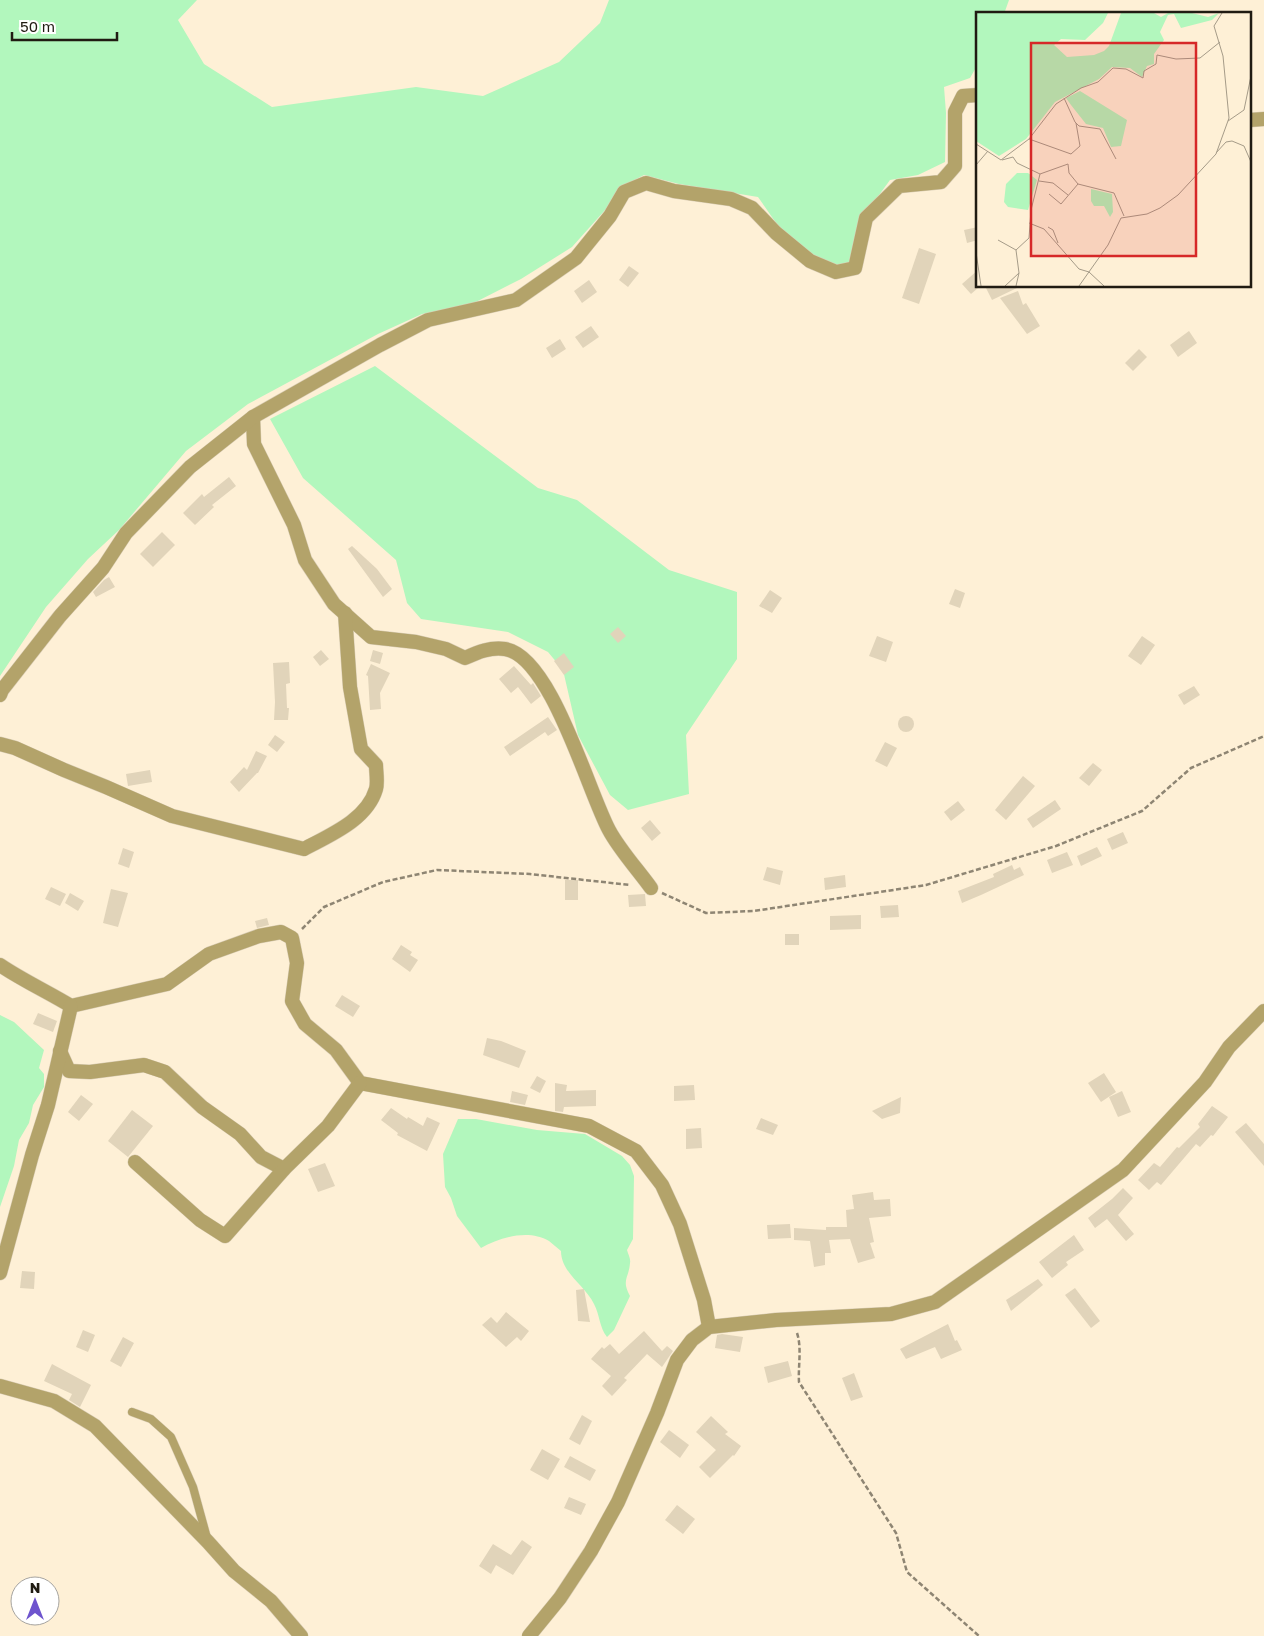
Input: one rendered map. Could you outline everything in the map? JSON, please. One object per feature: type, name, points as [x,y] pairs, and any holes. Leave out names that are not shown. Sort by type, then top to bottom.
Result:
[{"type":"street","points":[[0,695],[60,616],[103,568],[126,533],[190,467],[253,417],[428,320],[516,300],[576,258],[610,216],[624,192],[646,183],[674,191],[731,199],[752,208],[776,233],[810,261],[836,272],[855,268],[866,218],[899,186],[941,182],[956,166],[955,112],[963,96],[976,95]]},
{"type":"street","points":[[253,417],[254,444],[294,525],[305,560],[334,604],[371,637],[416,642],[446,649],[465,658],[484,649],[506,649],[528,662],[548,688],[609,830],[651,888]]},
{"type":"street","points":[[0,744],[15,748],[172,816],[304,849],[340,830],[365,809],[376,789],[376,765],[361,749],[359,740],[350,687],[344,613]]},
{"type":"street","points":[[0,965],[71,1006],[167,984],[209,954],[259,936],[281,932],[292,938],[297,963],[292,1001],[305,1024],[336,1050],[360,1083],[589,1126],[636,1151],[662,1185],[680,1224],[704,1300],[709,1327]]},
{"type":"street","points":[[0,1273],[32,1155],[48,1105],[71,1006]]},
{"type":"street","points":[[529,1636],[560,1598],[591,1551],[618,1502],[657,1413],[677,1360],[692,1340],[709,1327],[793,1319],[891,1314],[935,1302],[1123,1170],[1205,1082],[1229,1047],[1264,1011]]},
{"type":"street","points":[[60,1051],[69,1071],[90,1072],[144,1065],[165,1072],[202,1107],[240,1134],[261,1157],[284,1169]]},
{"type":"street","points":[[135,1162],[200,1220],[226,1236],[284,1169],[328,1126],[360,1083]]},
{"type":"street","points":[[0,1386],[54,1401],[96,1426],[234,1571],[271,1601],[301,1636]]},
{"type":"lane","points":[[132,1412],[151,1418],[171,1437],[193,1488],[208,1542]]},
{"type":"path","points":[[292,938],[324,907],[383,882],[437,870],[530,874],[608,881],[651,888],[706,913],[754,910],[926,885],[1056,846],[1142,811],[1191,768],[1264,736]]},
{"type":"path","points":[[793,1319],[800,1342],[799,1382],[896,1533],[906,1572],[980,1636]]},
{"type":"green space","points":[[0,0],[197,0],[178,20],[204,64],[272,107],[416,87],[483,96],[559,62],[600,23],[609,0],[1009,0],[1005,12],[976,12],[976,68],[970,78],[944,87],[946,113],[945,162],[918,175],[890,180],[863,217],[852,262],[836,267],[814,257],[781,230],[758,197],[679,184],[644,175],[623,186],[606,209],[572,247],[521,279],[468,306],[422,314],[378,334],[248,404],[186,451],[119,530],[88,559],[46,607],[0,676]]},
{"type":"green space","points":[[375,366],[538,488],[577,500],[669,570],[737,592],[737,659],[686,735],[689,794],[628,810],[610,795],[578,735],[563,670],[548,652],[508,632],[421,619],[407,603],[396,560],[303,478],[270,419]]},
{"type":"green space","points":[[0,1015],[14,1022],[44,1050],[39,1068],[44,1074],[44,1087],[33,1105],[29,1123],[19,1140],[14,1166],[0,1207]]},
{"type":"green space","points":[[458,1119],[476,1119],[537,1130],[585,1134],[622,1156],[630,1165],[634,1176],[633,1239],[627,1250],[630,1261],[626,1286],[630,1296],[614,1330],[607,1337],[590,1297],[565,1266],[561,1251],[550,1242],[541,1237],[524,1235],[506,1238],[481,1248],[457,1216],[445,1187],[443,1154]]},
{"type":"building","points":[[976,227],[976,241],[967,243],[964,230]]},
{"type":"building","points":[[919,248],[936,254],[919,304],[902,298]]},
{"type":"building","points":[[629,266],[639,273],[628,287],[619,280]]},
{"type":"building","points":[[976,272],[976,288],[978,288],[971,294],[962,284]]},
{"type":"building","points":[[589,280],[597,292],[582,303],[574,291]]},
{"type":"building","points":[[986,288],[1017,288],[992,300]]},
{"type":"building","points":[[1018,291],[1023,305],[1026,303],[1040,326],[1027,334],[1000,298]]},
{"type":"building","points":[[591,326],[599,337],[583,348],[575,337]]},
{"type":"building","points":[[1189,331],[1197,343],[1178,357],[1170,345]]},
{"type":"building","points":[[560,339],[566,349],[552,358],[546,348]]},
{"type":"building","points":[[1139,349],[1147,357],[1133,371],[1125,363]]},
{"type":"building","points":[[229,477],[236,486],[212,505],[214,507],[195,525],[183,513],[202,494],[204,497]]},
{"type":"building","points":[[162,532],[175,545],[153,567],[140,554]]},
{"type":"building","points":[[352,546],[377,569],[392,589],[383,597],[348,549]]},
{"type":"building","points":[[109,577],[115,587],[96,597],[93,592]]},
{"type":"building","points":[[955,589],[965,593],[960,608],[949,604]]},
{"type":"building","points":[[770,590],[782,598],[772,613],[759,606]]},
{"type":"building","points":[[618,627],[626,636],[618,643],[610,634]]},
{"type":"building","points":[[877,636],[893,642],[886,662],[869,656]]},
{"type":"building","points":[[1142,636],[1155,645],[1141,665],[1128,656]]},
{"type":"building","points":[[321,650],[329,659],[320,666],[313,657]]},
{"type":"building","points":[[373,650],[383,653],[380,664],[370,661]]},
{"type":"building","points":[[564,653],[574,667],[564,675],[554,661]]},
{"type":"building","points":[[289,662],[290,683],[286,684],[287,708],[289,708],[288,720],[274,720],[273,663]]},
{"type":"building","points":[[371,664],[390,673],[380,693],[381,709],[370,710],[368,676],[366,675]]},
{"type":"building","points":[[514,666],[531,685],[533,683],[541,696],[531,704],[518,687],[511,693],[499,679]]},
{"type":"building","points":[[1194,686],[1200,695],[1184,705],[1178,695]]},
{"type":"building","points":[[903,716],[909,716],[914,721],[912,730],[903,732],[898,727],[898,721]]},
{"type":"building","points":[[548,717],[557,730],[548,736],[545,732],[510,756],[504,747]]},
{"type":"building","points":[[275,735],[285,742],[277,752],[268,745]]},
{"type":"building","points":[[885,742],[897,748],[887,767],[875,761]]},
{"type":"building","points":[[256,751],[267,756],[258,773],[239,792],[230,782],[244,767],[247,770]]},
{"type":"building","points":[[1093,763],[1102,770],[1089,786],[1079,778]]},
{"type":"building","points":[[150,770],[152,782],[128,786],[126,774]]},
{"type":"building","points":[[1023,776],[1035,786],[1006,820],[995,810]]},
{"type":"building","points":[[1055,800],[1061,809],[1033,828],[1027,819]]},
{"type":"building","points":[[958,801],[965,810],[951,821],[944,812]]},
{"type":"building","points":[[650,820],[661,833],[652,841],[641,828]]},
{"type":"building","points":[[1123,832],[1128,843],[1112,850],[1107,839]]},
{"type":"building","points":[[1097,847],[1102,856],[1081,866],[1077,856]]},
{"type":"building","points":[[123,848],[134,852],[129,868],[118,864]]},
{"type":"building","points":[[1067,852],[1073,865],[1052,873],[1047,860]]},
{"type":"building","points":[[1012,865],[1014,870],[1020,867],[1024,875],[962,903],[958,891],[994,877],[993,874]]},
{"type":"building","points":[[767,867],[783,871],[780,885],[763,880]]},
{"type":"building","points":[[845,875],[846,887],[825,890],[824,878]]},
{"type":"building","points":[[565,880],[578,880],[578,900],[565,900]]},
{"type":"building","points":[[51,887],[66,894],[60,906],[45,899]]},
{"type":"building","points":[[111,889],[128,893],[118,927],[103,923]]},
{"type":"building","points":[[70,893],[84,901],[78,911],[65,903]]},
{"type":"building","points":[[645,894],[646,906],[629,907],[628,895]]},
{"type":"building","points":[[898,905],[899,917],[881,918],[880,906]]},
{"type":"building","points":[[861,915],[861,929],[830,930],[830,916]]},
{"type":"building","points":[[267,918],[269,925],[257,928],[255,921]]},
{"type":"building","points":[[785,934],[799,934],[799,945],[785,945]]},
{"type":"building","points":[[401,945],[412,952],[410,955],[418,960],[410,972],[392,959]]},
{"type":"building","points":[[342,995],[360,1006],[353,1017],[335,1006]]},
{"type":"building","points":[[38,1013],[57,1021],[53,1032],[33,1024]]},
{"type":"building","points":[[487,1038],[501,1041],[526,1051],[519,1068],[483,1055]]},
{"type":"building","points":[[1104,1073],[1116,1092],[1101,1102],[1088,1083]]},
{"type":"building","points":[[537,1076],[546,1081],[540,1093],[530,1088]]},
{"type":"building","points":[[555,1083],[567,1085],[566,1091],[596,1090],[596,1106],[564,1107],[563,1112],[555,1111]]},
{"type":"building","points":[[694,1085],[695,1100],[674,1101],[674,1086]]},
{"type":"building","points":[[512,1091],[528,1095],[525,1105],[510,1102]]},
{"type":"building","points":[[1122,1091],[1131,1112],[1118,1117],[1109,1097]]},
{"type":"building","points":[[81,1095],[93,1104],[79,1121],[68,1112]]},
{"type":"building","points":[[901,1097],[900,1113],[882,1119],[872,1111]]},
{"type":"building","points":[[1212,1106],[1228,1117],[1213,1136],[1211,1135],[1200,1147],[1196,1144],[1161,1185],[1157,1182],[1149,1190],[1138,1180],[1154,1163],[1160,1167],[1177,1147],[1179,1148],[1200,1127],[1198,1124]]},
{"type":"building","points":[[391,1108],[407,1119],[408,1117],[423,1126],[427,1117],[440,1123],[427,1151],[397,1135],[398,1133],[381,1120]]},
{"type":"building","points":[[132,1110],[153,1126],[128,1157],[108,1141]]},
{"type":"building","points":[[761,1118],[778,1125],[773,1135],[756,1129]]},
{"type":"building","points":[[1246,1123],[1264,1144],[1264,1166],[1235,1132]]},
{"type":"building","points":[[701,1128],[702,1148],[686,1149],[686,1129]]},
{"type":"building","points":[[325,1163],[335,1186],[318,1192],[308,1169]]},
{"type":"building","points":[[1123,1188],[1133,1198],[1118,1215],[1134,1234],[1126,1241],[1107,1219],[1095,1228],[1088,1218]]},
{"type":"building","points":[[873,1192],[874,1200],[890,1199],[891,1216],[869,1218],[874,1242],[870,1243],[875,1258],[858,1263],[850,1239],[829,1240],[831,1253],[825,1253],[825,1265],[814,1267],[810,1241],[794,1240],[794,1228],[826,1230],[826,1227],[847,1227],[846,1210],[854,1209],[852,1195]]},
{"type":"building","points":[[790,1224],[791,1238],[768,1239],[767,1225]]},
{"type":"building","points":[[1074,1235],[1084,1250],[1066,1262],[1068,1265],[1052,1278],[1039,1262]]},
{"type":"building","points":[[22,1271],[35,1272],[34,1289],[20,1288]]},
{"type":"building","points":[[1038,1279],[1043,1285],[1011,1311],[1006,1300]]},
{"type":"building","points":[[1075,1288],[1100,1321],[1091,1328],[1065,1295]]},
{"type":"building","points":[[584,1289],[590,1322],[578,1321],[576,1290]]},
{"type":"building","points":[[506,1312],[529,1331],[521,1341],[517,1337],[506,1347],[482,1325],[491,1317],[497,1323]]},
{"type":"building","points":[[948,1324],[955,1341],[957,1340],[962,1350],[941,1359],[935,1347],[906,1359],[900,1349]]},
{"type":"building","points":[[83,1330],[95,1335],[88,1352],[76,1347]]},
{"type":"building","points":[[644,1331],[662,1351],[667,1346],[673,1351],[662,1367],[647,1354],[624,1378],[627,1380],[612,1396],[602,1386],[611,1376],[591,1359],[602,1347],[604,1349],[610,1344],[619,1354]]},
{"type":"building","points":[[717,1335],[743,1337],[740,1352],[715,1348]]},
{"type":"building","points":[[123,1337],[134,1343],[121,1367],[110,1361]]},
{"type":"building","points":[[788,1361],[792,1376],[768,1383],[764,1367]]},
{"type":"building","points":[[52,1364],[91,1385],[80,1407],[69,1400],[72,1394],[44,1381]]},
{"type":"building","points":[[854,1373],[863,1397],[851,1401],[842,1378]]},
{"type":"building","points":[[582,1415],[592,1421],[580,1445],[569,1439]]},
{"type":"building","points":[[711,1416],[728,1432],[725,1434],[741,1446],[734,1456],[710,1478],[699,1467],[716,1450],[696,1432]]},
{"type":"building","points":[[669,1430],[689,1445],[680,1458],[660,1442]]},
{"type":"building","points":[[542,1449],[560,1459],[548,1480],[530,1470]]},
{"type":"building","points":[[570,1456],[596,1470],[590,1481],[564,1467]]},
{"type":"building","points":[[569,1497],[586,1504],[581,1515],[564,1508]]},
{"type":"building","points":[[677,1505],[695,1519],[683,1534],[665,1520]]},
{"type":"building","points":[[522,1540],[532,1547],[513,1575],[496,1565],[491,1574],[479,1566],[493,1544],[511,1555]]}]
